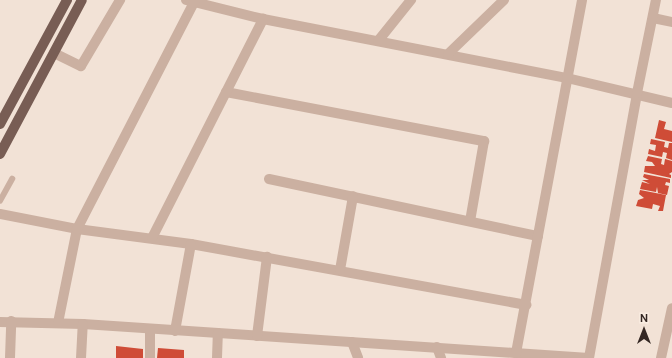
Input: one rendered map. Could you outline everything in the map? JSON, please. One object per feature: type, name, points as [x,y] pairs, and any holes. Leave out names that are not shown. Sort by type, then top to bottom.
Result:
[{"type":"main road","points":[[1,118],[67,0]]},
{"type":"main road","points":[[0,154],[82,0]]},
{"type":"street","points":[[54,54],[81,66],[120,0]]},
{"type":"street","points":[[378,41],[411,0]]},
{"type":"street","points":[[448,54],[504,0]]},
{"type":"street","points":[[516,353],[582,0]]},
{"type":"street","points":[[0,322],[11,321],[83,324],[589,358],[637,93],[656,0]]},
{"type":"street","points":[[58,323],[77,229],[191,1],[263,20],[568,78],[637,93],[672,103]]},
{"type":"street","points":[[653,18],[672,22]]},
{"type":"street","points":[[152,238],[263,20]]},
{"type":"street","points":[[226,92],[484,141],[470,221]]},
{"type":"street","points":[[1,118],[16,123]]},
{"type":"street","points":[[269,179],[538,236]]},
{"type":"street","points":[[340,270],[353,196]]},
{"type":"street","points":[[0,214],[77,229],[152,238],[267,257],[526,305]]},
{"type":"street","points":[[175,331],[191,244]]},
{"type":"street","points":[[257,336],[267,257]]},
{"type":"street","points":[[661,358],[671,320],[672,308]]},
{"type":"street","points":[[10,358],[11,321]]},
{"type":"street","points":[[81,358],[83,324]]},
{"type":"street","points":[[150,329],[150,358]]},
{"type":"street","points":[[217,358],[218,333]]},
{"type":"street","points":[[352,342],[358,358]]},
{"type":"street","points":[[438,347],[441,358]]},
{"type":"lane","points":[[0,201],[12,179]]},
{"type":"building","points":[[659,120],[666,122],[664,129],[672,131],[672,142],[655,138]]},
{"type":"building","points":[[651,139],[665,142],[664,147],[668,148],[669,143],[672,143],[672,160],[666,158],[667,153],[663,152],[662,157],[648,154],[649,149],[655,151],[656,145],[650,144]]},
{"type":"building","points":[[648,156],[662,159],[661,164],[664,165],[665,159],[672,161],[672,172],[669,174],[671,175],[671,178],[644,172],[645,166],[655,166],[652,162],[646,161]]},
{"type":"building","points":[[644,174],[670,179],[670,183],[666,182],[665,185],[669,186],[667,195],[658,193],[657,187],[656,192],[640,189],[642,182],[650,184],[642,180],[649,180],[643,177]]},
{"type":"building","points":[[640,190],[666,195],[663,211],[658,211],[660,206],[653,204],[652,209],[636,206],[638,200],[644,198],[639,194]]},
{"type":"building","points":[[116,346],[143,349],[143,358],[116,358]]},
{"type":"building","points":[[158,348],[184,350],[184,358],[157,358]]}]
